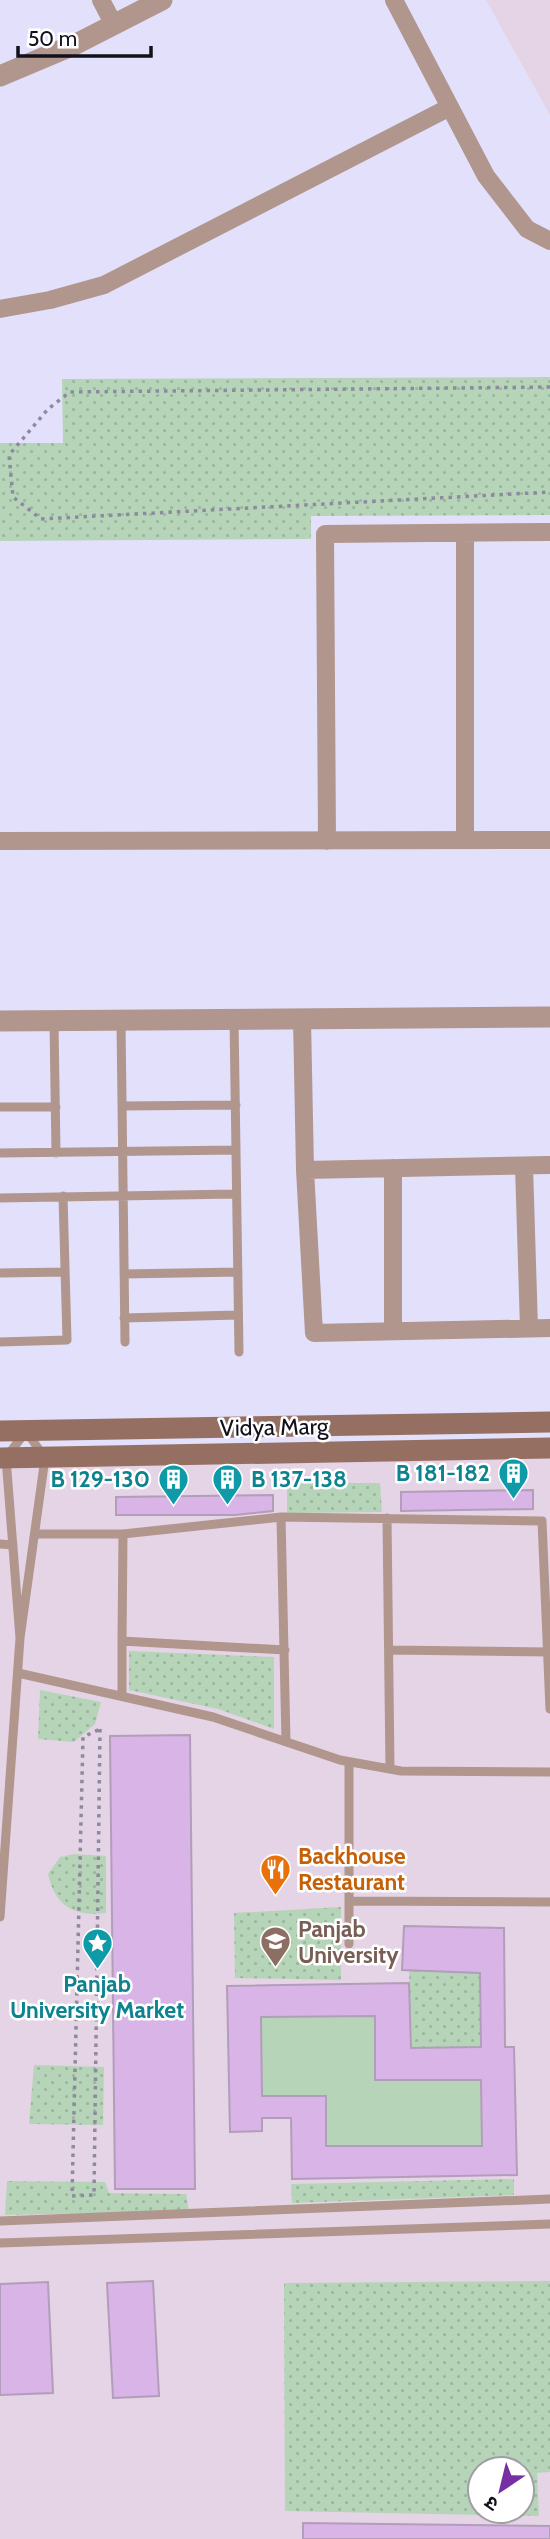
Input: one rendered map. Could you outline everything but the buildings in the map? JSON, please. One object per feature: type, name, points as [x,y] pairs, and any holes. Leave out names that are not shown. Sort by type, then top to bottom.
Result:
[{"type":"main road","name":"Vidya Marg","points":[[0,1431],[550,1422]]},
{"type":"main road","name":"Vidya Marg","points":[[3,1458],[550,1448]]},
{"type":"street","points":[[101,0],[114,25]]},
{"type":"street","points":[[0,76],[76,44],[162,0]]},
{"type":"street","points":[[394,0],[486,176],[527,229],[550,241]]},
{"type":"street","points":[[0,309],[50,300],[104,285],[450,107]]},
{"type":"street","points":[[327,841],[325,534],[550,532]]},
{"type":"street","points":[[465,533],[466,840]]},
{"type":"street","points":[[0,841],[550,840]]},
{"type":"street","points":[[0,1021],[550,1017]]},
{"type":"street","points":[[302,1019],[305,1170],[314,1333],[550,1328]]},
{"type":"street","points":[[305,1170],[550,1165]]},
{"type":"street","points":[[524,1166],[529,1328]]},
{"type":"street","points":[[393,1168],[393,1331]]},
{"type":"lane","points":[[234,1019],[239,1352]]},
{"type":"lane","points":[[54,1020],[57,1153]]},
{"type":"lane","points":[[121,1020],[125,1342]]},
{"type":"lane","points":[[122,1106],[236,1105]]},
{"type":"lane","points":[[0,1107],[56,1107]]},
{"type":"lane","points":[[0,1153],[236,1150]]},
{"type":"lane","points":[[0,1198],[236,1194]]},
{"type":"lane","points":[[0,1342],[67,1340],[63,1196]]},
{"type":"lane","points":[[0,1273],[65,1272]]},
{"type":"lane","points":[[124,1274],[238,1272]]},
{"type":"lane","points":[[124,1318],[239,1315]]},
{"type":"lane","points":[[0,1917],[20,1637],[45,1458],[26,1431],[3,1458],[20,1637]]},
{"type":"lane","points":[[35,1534],[123,1534],[281,1517],[542,1521],[547,1533],[550,1709]]},
{"type":"lane","points":[[281,1517],[286,1741]]},
{"type":"lane","points":[[387,1518],[390,1769]]},
{"type":"lane","points":[[122,1696],[123,1534]]},
{"type":"lane","points":[[0,1545],[13,1545]]},
{"type":"lane","points":[[122,1642],[285,1650]]},
{"type":"lane","points":[[389,1650],[549,1652]]},
{"type":"lane","points":[[18,1673],[213,1717],[349,1762],[390,1769],[440,1772],[550,1772]]},
{"type":"lane","points":[[349,1762],[349,1944]]},
{"type":"lane","points":[[349,1901],[550,1902]]},
{"type":"lane","points":[[0,2221],[550,2199]]},
{"type":"lane","points":[[0,2244],[550,2224]]},
{"type":"path","points":[[550,387],[70,392],[48,409],[9,456],[13,497],[41,519],[550,492]]},
{"type":"path","points":[[100,1729],[97,1948],[94,2195],[72,2196],[83,1737],[100,1729]]},
{"type":"shaded area","points":[[486,0],[550,0],[550,115]]},
{"type":"shaded area","name":"Panjab University","points":[[550,1455],[550,2539],[0,2539],[0,1469],[109,1464]]},
{"type":"green space","points":[[550,377],[550,515],[311,516],[311,539],[0,541],[0,443],[63,443],[62,379]]},
{"type":"green space","points":[[287,1483],[380,1483],[382,1512],[287,1513]]},
{"type":"green space","points":[[129,1651],[274,1657],[274,1729],[218,1709],[129,1690]]},
{"type":"green space","points":[[40,1690],[101,1702],[95,1724],[74,1742],[38,1739]]},
{"type":"green space","points":[[74,1854],[106,1856],[106,1913],[75,1911],[61,1901],[51,1885],[48,1874],[60,1857]]},
{"type":"green space","points":[[341,1907],[341,1980],[235,1978],[234,1913]]},
{"type":"green space","points":[[409,1970],[480,1973],[481,2047],[411,2048]]},
{"type":"green space","points":[[375,2016],[375,2080],[481,2080],[482,2146],[326,2146],[325,2096],[262,2096],[261,2017]]},
{"type":"green space","points":[[34,2065],[104,2067],[103,2125],[29,2124]]},
{"type":"green space","points":[[514,2179],[514,2195],[292,2203],[291,2184]]},
{"type":"green space","points":[[7,2181],[105,2182],[109,2193],[186,2194],[189,2211],[5,2215]]},
{"type":"green space","points":[[550,2281],[550,2472],[537,2473],[539,2516],[536,2516],[536,2455],[466,2455],[466,2515],[285,2511],[284,2283]]},
{"type":"place","name":"B 181-182","points":[[513,1500]]},
{"type":"place","name":"B 129-130","points":[[173,1506]]},
{"type":"place","name":"B 137-138","points":[[228,1506]]},
{"type":"place","name":"Backhouse Restaurant","points":[[275,1896]]},
{"type":"place","name":"Panjab University","points":[[275,1969]]},
{"type":"place","name":"Panjab University Market","points":[[97,1970]]}]
